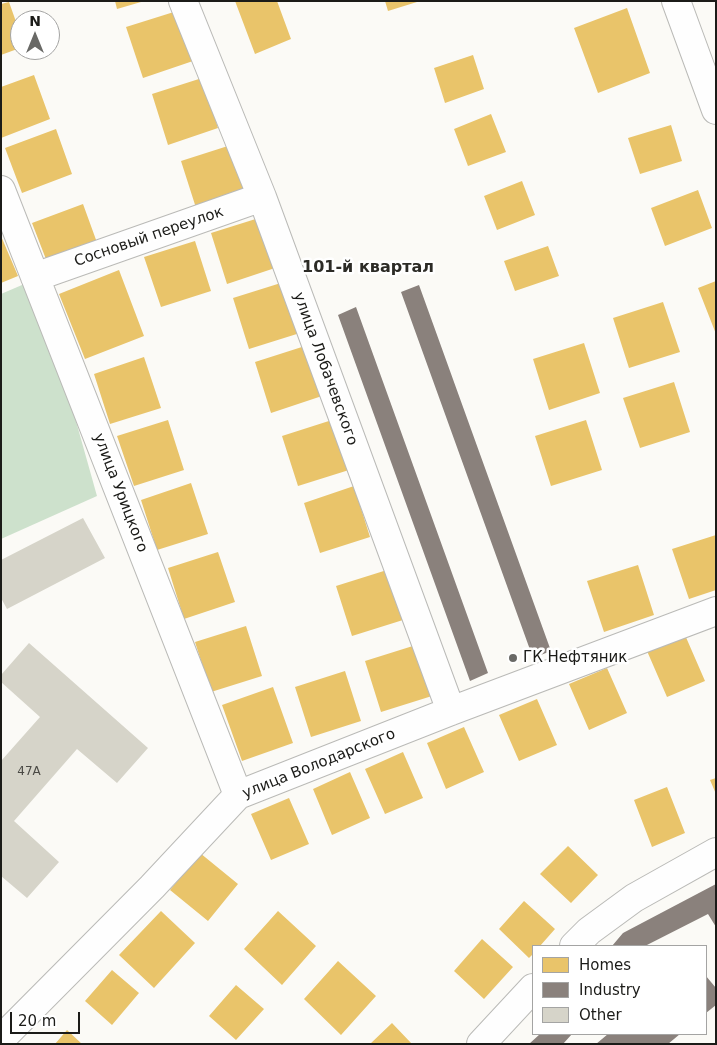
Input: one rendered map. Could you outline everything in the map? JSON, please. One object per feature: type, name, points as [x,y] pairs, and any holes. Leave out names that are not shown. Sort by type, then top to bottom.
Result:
[{"type":"street","name":"улица Лобачевского","points":[[183,1],[262,197],[451,711]]},
{"type":"street","points":[[676,1],[716,110]]},
{"type":"street","name":"улица Урицкого","points":[[1,190],[238,795]]},
{"type":"street","name":"Сосновый переулок","points":[[35,277],[262,197]]},
{"type":"street","name":"улица Володарского","points":[[1,1039],[152,887],[238,795],[451,711],[716,611]]},
{"type":"street","points":[[575,945],[589,931],[634,898],[716,852]]},
{"type":"street","points":[[481,1044],[532,989]]},
{"type":"green space","points":[[36,279],[97,496],[1,539],[1,294]]},
{"type":"building: Homes","points":[[115,1],[141,1],[141,2],[117,9]]},
{"type":"building: Homes","points":[[235,1],[277,1],[291,39],[255,54]]},
{"type":"building: Homes","points":[[385,1],[417,1],[417,2],[388,11]]},
{"type":"building: Homes","points":[[9,2],[12,10],[10,10],[10,52],[1,55],[1,4]]},
{"type":"building: Homes","points":[[627,8],[650,73],[598,93],[574,28]]},
{"type":"building: Homes","points":[[177,11],[193,61],[143,78],[126,27]]},
{"type":"building: Homes","points":[[473,55],[484,89],[445,103],[434,68]]},
{"type":"building: Homes","points":[[34,75],[50,119],[1,138],[1,87]]},
{"type":"building: Homes","points":[[202,78],[218,128],[168,145],[152,94]]},
{"type":"building: Homes","points":[[491,114],[506,152],[468,166],[454,129]]},
{"type":"building: Homes","points":[[671,125],[682,161],[640,174],[628,138]]},
{"type":"building: Homes","points":[[56,129],[72,174],[22,193],[5,148]]},
{"type":"building: Homes","points":[[231,145],[247,194],[197,211],[181,161]]},
{"type":"building: Homes","points":[[522,181],[535,215],[497,230],[484,196]]},
{"type":"building: Homes","points":[[698,190],[712,228],[665,246],[651,208]]},
{"type":"building: Homes","points":[[83,204],[99,248],[49,267],[32,223]]},
{"type":"building: Homes","points":[[262,217],[278,267],[227,284],[211,233]]},
{"type":"building: Homes","points":[[1,236],[18,276],[1,283]]},
{"type":"building: Homes","points":[[195,241],[211,291],[161,307],[144,257]]},
{"type":"building: Homes","points":[[548,246],[559,276],[515,291],[504,261]]},
{"type":"building: Homes","points":[[119,270],[144,336],[85,359],[59,294]]},
{"type":"building: Homes","points":[[716,281],[716,334],[698,288]]},
{"type":"building: Homes","points":[[284,282],[300,333],[249,349],[233,298]]},
{"type":"building: Homes","points":[[663,302],[680,352],[629,368],[613,318]]},
{"type":"building: Homes","points":[[584,343],[600,393],[549,410],[533,359]]},
{"type":"building: Homes","points":[[305,346],[322,396],[271,413],[255,362]]},
{"type":"building: Homes","points":[[144,357],[161,408],[110,424],[94,374]]},
{"type":"building: Homes","points":[[674,382],[690,432],[640,448],[623,398]]},
{"type":"building: Homes","points":[[168,420],[184,470],[134,486],[117,436]]},
{"type":"building: Homes","points":[[332,420],[349,470],[298,486],[282,436]]},
{"type":"building: Homes","points":[[586,420],[602,470],[551,486],[535,436]]},
{"type":"building: Homes","points":[[191,483],[208,534],[157,550],[141,500]]},
{"type":"building: Homes","points":[[354,486],[370,537],[320,553],[304,503]]},
{"type":"building: Homes","points":[[716,535],[716,590],[689,599],[672,549]]},
{"type":"building: Homes","points":[[218,552],[235,602],[184,619],[168,568]]},
{"type":"building: Homes","points":[[638,565],[654,615],[604,632],[587,581]]},
{"type":"building: Homes","points":[[387,570],[403,620],[352,636],[336,586]]},
{"type":"building: Homes","points":[[246,626],[262,676],[211,692],[195,642]]},
{"type":"building: Homes","points":[[685,635],[705,681],[667,697],[647,651]]},
{"type":"building: Homes","points":[[416,645],[432,696],[381,712],[365,661]]},
{"type":"building: Homes","points":[[607,668],[627,713],[589,730],[569,684]]},
{"type":"building: Homes","points":[[345,671],[361,721],[311,737],[295,687]]},
{"type":"building: Homes","points":[[273,687],[293,743],[242,761],[222,705]]},
{"type":"building: Homes","points":[[537,699],[557,745],[519,761],[499,715]]},
{"type":"building: Homes","points":[[464,727],[484,772],[446,789],[427,743]]},
{"type":"building: Homes","points":[[403,752],[423,798],[385,814],[365,769]]},
{"type":"building: Homes","points":[[350,772],[370,818],[332,835],[313,789]]},
{"type":"building: Homes","points":[[716,778],[716,794],[710,780]]},
{"type":"building: Homes","points":[[667,787],[685,833],[652,847],[634,800]]},
{"type":"building: Homes","points":[[289,798],[309,844],[271,860],[251,814]]},
{"type":"building: Homes","points":[[568,846],[598,875],[571,903],[540,874]]},
{"type":"building: Homes","points":[[200,853],[238,884],[208,921],[170,890]]},
{"type":"building: Homes","points":[[524,901],[555,929],[541,945],[532,945],[532,955],[529,958],[499,929]]},
{"type":"building: Homes","points":[[161,911],[195,943],[154,988],[119,955]]},
{"type":"building: Homes","points":[[278,911],[316,946],[282,985],[244,949]]},
{"type":"building: Homes","points":[[482,939],[513,967],[484,999],[454,971]]},
{"type":"building: Homes","points":[[338,961],[376,996],[341,1035],[304,999]]},
{"type":"building: Homes","points":[[112,970],[139,993],[112,1025],[85,1001]]},
{"type":"building: Homes","points":[[236,985],[264,1009],[236,1040],[209,1016]]},
{"type":"building: Homes","points":[[392,1023],[412,1044],[370,1044]]},
{"type":"building: Homes","points":[[67,1030],[82,1044],[55,1044]]},
{"type":"building: Industry","points":[[419,285],[551,651],[533,658],[401,292]]},
{"type":"building: Industry","points":[[356,307],[488,673],[470,681],[338,315]]},
{"type":"building: Industry","points":[[716,884],[716,927],[708,914],[647,945],[613,945],[623,933]]},
{"type":"building: Industry","points":[[707,977],[716,988],[716,1005],[707,1012]]},
{"type":"building: Industry","points":[[539,1035],[571,1035],[563,1044],[529,1044]]},
{"type":"building: Industry","points":[[607,1035],[679,1035],[668,1044],[596,1044]]},
{"type":"building: Other","points":[[83,518],[105,558],[7,609],[1,598],[1,560]]},
{"type":"building: Other","points":[[29,643],[148,748],[117,783],[77,749],[14,821],[59,862],[27,898],[1,876],[1,761],[40,717],[1,682],[1,675]]},
{"type":"place","name":"ГК Нефтяник","points":[[513,658]]},
{"type":"district","name":"101-й квартал","points":[[368,268]]}]
